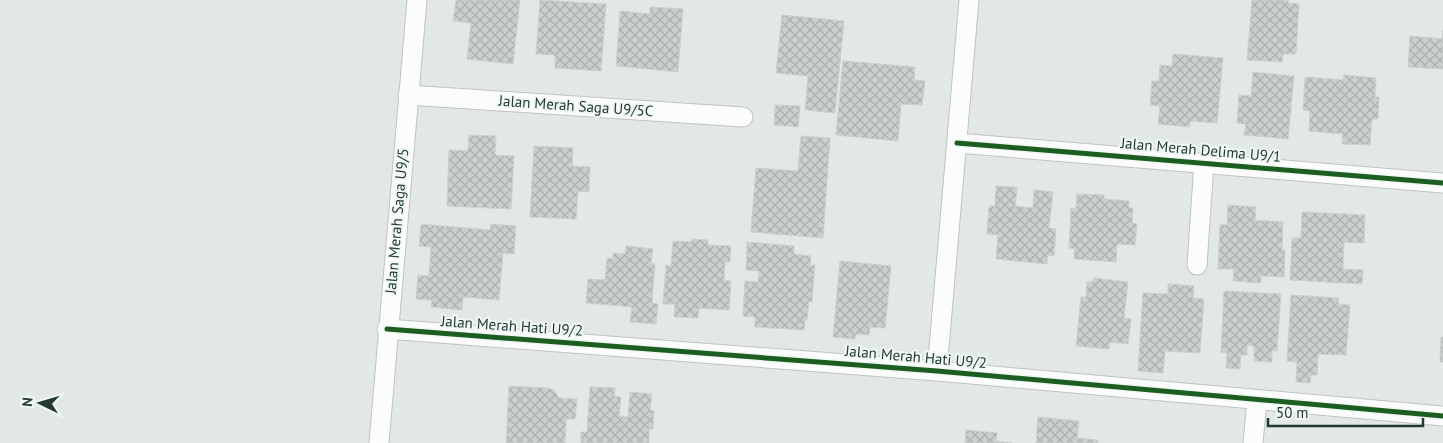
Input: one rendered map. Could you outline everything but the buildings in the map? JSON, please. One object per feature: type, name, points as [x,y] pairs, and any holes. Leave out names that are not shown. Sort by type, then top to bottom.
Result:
[{"type":"street","name":"Jalan Merah Saga U9/5","points":[[378,443],[417,0]]},
{"type":"street","points":[[937,371],[969,0]]},
{"type":"street","name":"Jalan Merah Saga U9/5C","points":[[408,95],[743,117]]},
{"type":"street","name":"Jalan Merah Delima U9/1","points":[[957,143],[1443,183]]},
{"type":"street","points":[[1197,265],[1204,163]]},
{"type":"street","name":"Jalan Merah Hati U9/2","points":[[387,329],[937,371],[1443,416]]},
{"type":"street","points":[[1253,443],[1256,400]]},
{"type":"cycle path","points":[[957,143],[1443,183]]},
{"type":"cycle path","points":[[387,329],[937,371],[1443,416]]}]
